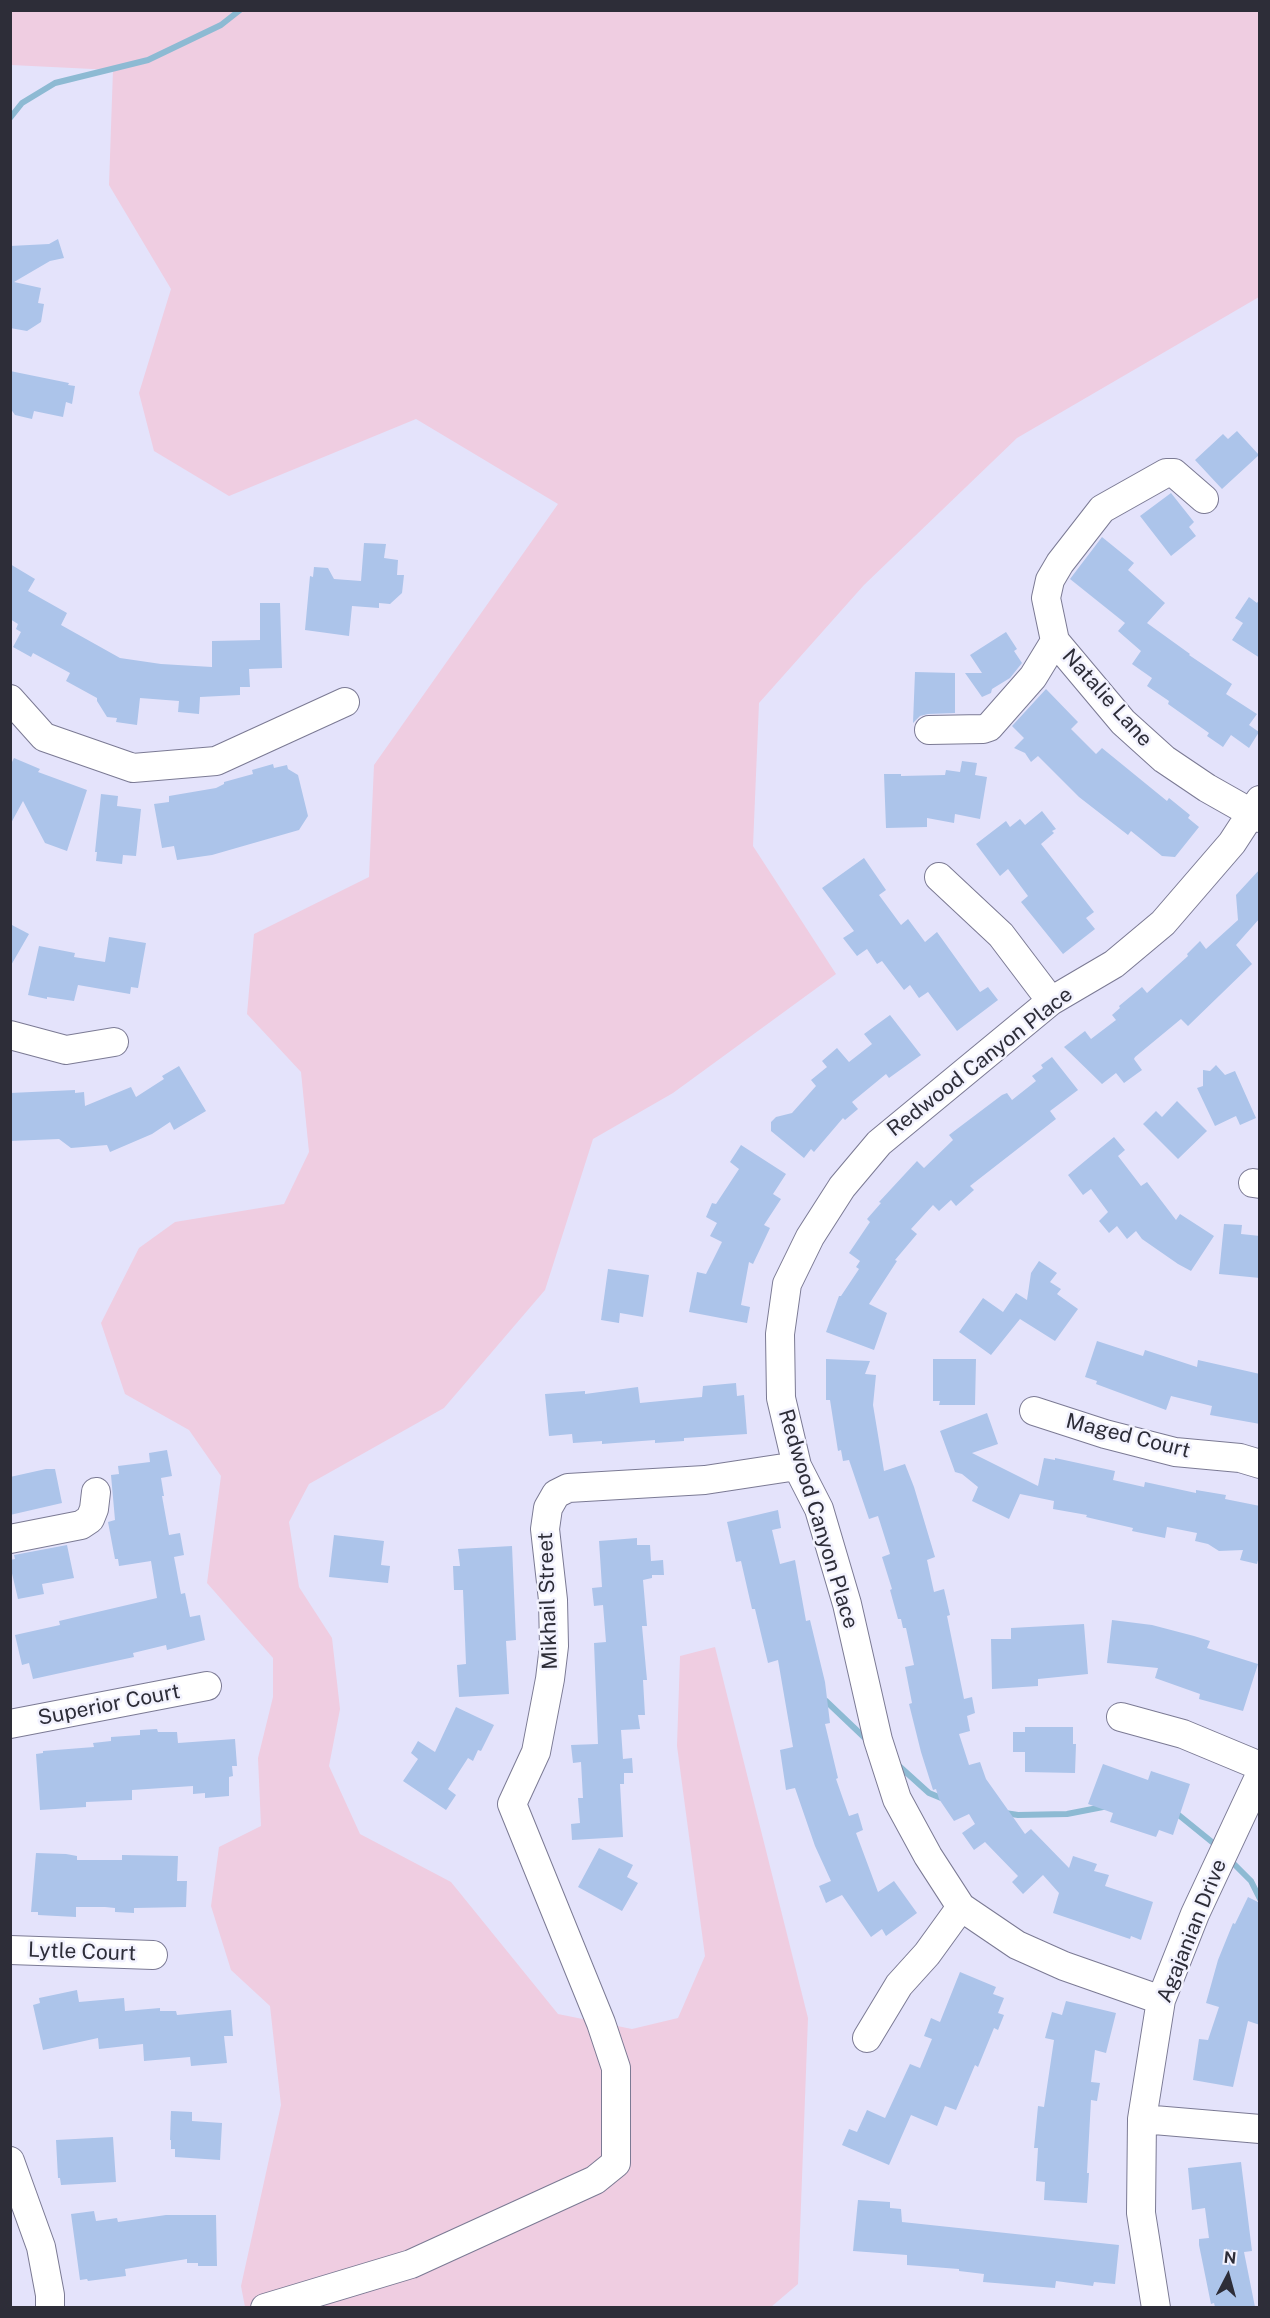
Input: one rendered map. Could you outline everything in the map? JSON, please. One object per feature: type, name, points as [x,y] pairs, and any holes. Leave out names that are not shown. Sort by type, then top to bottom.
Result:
[{"type":"street","points":[[929,730],[989,727],[1033,677],[1055,641],[1046,598],[1047,587],[1060,563],[1102,509],[1166,473],[1174,473],[1204,499]]},
{"type":"street","name":"Natalie Lane","points":[[1055,641],[1123,722],[1164,759],[1207,788],[1256,810]]},
{"type":"street","points":[[10,699],[44,736],[133,768],[216,761],[345,702]]},
{"type":"street","name":"Redwood Canyon Place","points":[[1161,2000],[1064,1966],[1017,1945],[962,1907],[928,1856],[897,1800],[878,1740],[847,1604],[819,1509],[797,1466],[781,1398],[780,1334],[788,1284],[810,1237],[842,1187],[879,1143],[1051,1000],[1114,964],[1163,922],[1232,843],[1256,810]]},
{"type":"street","points":[[939,877],[1001,935],[1051,1000]]},
{"type":"street","points":[[10,1035],[66,1050],[114,1042]]},
{"type":"street","name":"Maged Court","points":[[1034,1411],[1105,1434],[1175,1452],[1240,1458],[1260,1464]]},
{"type":"street","name":"Mikhail Street","points":[[265,2307],[411,2264],[595,2180],[616,2163],[616,2068],[601,2023],[512,1804],[536,1752],[550,1679],[554,1646],[553,1600],[545,1528],[548,1508],[556,1494],[568,1488],[705,1480],[797,1466]]},
{"type":"street","points":[[10,1539],[81,1525],[90,1519],[96,1492]]},
{"type":"street","name":"Superior Court","points":[[10,1724],[207,1686]]},
{"type":"street","points":[[1121,1717],[1183,1734],[1260,1766]]},
{"type":"street","name":"Agajanian Drive","points":[[1156,2307],[1141,2213],[1142,2119],[1161,2000],[1196,1914],[1260,1775]]},
{"type":"street","points":[[867,2038],[898,1985],[927,1954],[962,1907]]},
{"type":"street","name":"Lytle Court","points":[[10,1950],[153,1955]]},
{"type":"street","points":[[1142,2119],[1260,2129]]},
{"type":"street","points":[[10,2161],[41,2247],[50,2307]]},
{"type":"shaded area","points":[[11,10],[1259,11],[1259,297],[1017,438],[864,585],[759,703],[753,846],[836,974],[673,1093],[593,1139],[545,1290],[444,1408],[309,1484],[289,1522],[299,1587],[332,1638],[340,1709],[329,1766],[360,1834],[451,1882],[558,2014],[632,2029],[678,2018],[705,1956],[677,1746],[680,1656],[715,1647],[808,2018],[798,2284],[771,2307],[245,2307],[241,2286],[281,2105],[270,2006],[231,1970],[211,1906],[219,1847],[261,1826],[258,1758],[273,1697],[273,1658],[207,1583],[221,1476],[189,1430],[125,1394],[101,1323],[139,1248],[175,1222],[284,1204],[309,1152],[301,1072],[247,1014],[254,934],[369,877],[374,765],[558,504],[416,419],[229,496],[154,451],[139,393],[171,289],[109,185],[113,70],[11,65]]},
{"type":"building","points":[[58,239],[64,258],[50,261],[14,282],[41,288],[38,303],[44,304],[41,322],[27,331],[10,328],[10,246],[49,244]]},
{"type":"building","points":[[10,371],[75,386],[72,404],[66,402],[63,417],[34,411],[32,419],[15,415],[10,408]]},
{"type":"building","points":[[1237,431],[1259,455],[1222,489],[1195,460],[1223,434],[1228,439]]},
{"type":"building","points":[[1171,493],[1194,522],[1189,527],[1196,536],[1171,556],[1140,516]]},
{"type":"building","points":[[1102,537],[1134,563],[1128,570],[1165,603],[1147,623],[1232,684],[1226,694],[1257,714],[1249,725],[1259,732],[1249,748],[1231,735],[1223,747],[1207,736],[1209,733],[1147,686],[1152,678],[1132,664],[1141,651],[1118,631],[1125,623],[1070,579]]},
{"type":"building","points":[[364,543],[386,544],[384,558],[398,560],[397,575],[404,575],[402,593],[390,604],[379,603],[379,608],[352,606],[349,636],[305,630],[310,576],[313,577],[314,567],[328,568],[334,579],[361,581]]},
{"type":"building","points":[[10,564],[35,579],[28,591],[67,613],[61,625],[120,658],[161,664],[212,667],[212,641],[260,640],[260,603],[280,603],[282,668],[249,669],[250,687],[240,687],[240,695],[200,697],[199,714],[178,712],[179,701],[140,698],[137,725],[116,722],[117,718],[107,717],[97,698],[66,681],[70,673],[33,653],[31,657],[13,647],[21,632],[16,629],[18,624],[10,619]]},
{"type":"building","points":[[1249,597],[1257,603],[1260,598],[1260,658],[1232,640],[1243,623],[1235,618]]},
{"type":"building","points":[[1006,632],[1017,649],[1014,651],[1022,663],[1010,678],[982,697],[965,673],[982,673],[970,655]]},
{"type":"building","points":[[915,672],[955,673],[955,713],[928,714],[920,716],[913,723]]},
{"type":"building","points":[[1046,689],[1078,722],[1071,729],[1096,754],[1102,748],[1167,801],[1169,798],[1190,815],[1188,818],[1199,827],[1175,857],[1162,856],[1131,831],[1128,835],[1079,797],[1038,756],[1031,762],[1025,753],[1014,748],[1024,738],[1012,726]]},
{"type":"building","points":[[14,758],[40,769],[38,772],[87,790],[67,851],[45,843],[23,801],[10,825],[10,766]]},
{"type":"building","points":[[962,761],[977,763],[975,775],[987,777],[980,819],[955,814],[954,823],[927,818],[927,827],[886,828],[884,774],[945,775],[946,770],[960,772]]},
{"type":"building","points":[[273,764],[274,768],[287,765],[288,769],[298,775],[308,816],[299,830],[212,855],[177,860],[174,846],[162,848],[154,804],[169,802],[169,796],[216,788],[224,782],[253,774],[252,770]]},
{"type":"building","points":[[101,794],[118,796],[117,806],[141,809],[136,856],[123,855],[122,864],[96,861]]},
{"type":"building","points":[[1042,811],[1056,829],[1041,844],[1094,912],[1086,918],[1095,929],[1063,954],[1021,902],[1028,896],[1008,869],[1000,876],[976,844],[1006,821],[1010,827],[1020,819],[1025,825]]},
{"type":"building","points":[[864,858],[886,890],[879,895],[901,925],[908,919],[925,942],[937,932],[980,992],[988,987],[998,1000],[957,1031],[928,992],[919,998],[910,985],[904,990],[882,961],[877,964],[867,949],[857,956],[843,938],[854,931],[822,888]]},
{"type":"building","points":[[1260,869],[1260,918],[1236,945],[1252,964],[1188,1026],[1181,1019],[1135,1057],[1134,1059],[1142,1070],[1124,1083],[1116,1073],[1102,1084],[1064,1047],[1085,1031],[1091,1039],[1116,1020],[1112,1015],[1120,1008],[1119,1006],[1142,987],[1147,993],[1188,956],[1187,954],[1200,941],[1206,949],[1238,920],[1236,895]]},
{"type":"building","points":[[10,924],[29,934],[10,967]]},
{"type":"building","points":[[109,937],[146,943],[138,988],[131,987],[130,994],[78,985],[74,1001],[28,995],[39,946],[75,953],[74,957],[105,962]]},
{"type":"building","points":[[890,1015],[921,1055],[889,1078],[886,1074],[852,1102],[858,1109],[845,1120],[843,1118],[814,1152],[811,1149],[804,1158],[771,1131],[771,1122],[776,1117],[792,1113],[816,1086],[811,1080],[827,1067],[822,1061],[837,1048],[849,1062],[872,1044],[864,1034]]},
{"type":"building","points":[[1052,1057],[1078,1090],[1050,1111],[1056,1119],[970,1186],[974,1190],[956,1206],[951,1200],[939,1211],[933,1205],[911,1229],[917,1234],[895,1260],[897,1261],[869,1304],[887,1313],[874,1350],[826,1332],[839,1296],[859,1269],[856,1267],[860,1261],[849,1253],[870,1222],[867,1219],[881,1203],[879,1202],[917,1161],[924,1168],[953,1140],[949,1135],[1002,1095],[1007,1093],[1012,1100],[1036,1081],[1032,1076]]},
{"type":"building","points":[[1216,1065],[1225,1075],[1235,1071],[1256,1118],[1240,1125],[1236,1116],[1215,1126],[1197,1088],[1203,1086],[1203,1070],[1210,1071]]},
{"type":"building","points":[[179,1066],[206,1111],[174,1130],[170,1122],[152,1134],[110,1152],[107,1145],[71,1148],[59,1139],[10,1141],[10,1093],[75,1090],[75,1093],[84,1092],[85,1106],[131,1087],[136,1097],[164,1079],[162,1076]]},
{"type":"building","points":[[1177,1101],[1207,1131],[1178,1159],[1143,1124],[1156,1111],[1162,1117]]},
{"type":"building","points":[[1114,1137],[1125,1150],[1118,1156],[1141,1186],[1147,1182],[1176,1220],[1180,1214],[1214,1236],[1191,1271],[1142,1239],[1136,1231],[1127,1239],[1117,1226],[1109,1233],[1099,1221],[1108,1212],[1091,1189],[1083,1195],[1068,1175]]},
{"type":"building","points":[[741,1145],[786,1174],[773,1194],[781,1199],[764,1225],[770,1228],[753,1264],[749,1262],[741,1305],[750,1307],[747,1323],[689,1312],[697,1272],[706,1274],[722,1242],[710,1236],[717,1223],[706,1217],[712,1203],[716,1204],[739,1169],[730,1162]]},
{"type":"building","points":[[1224,1224],[1242,1225],[1241,1234],[1260,1236],[1260,1278],[1219,1274]]},
{"type":"building","points":[[1039,1261],[1057,1273],[1050,1282],[1061,1289],[1057,1294],[1078,1309],[1055,1341],[1020,1319],[991,1355],[959,1332],[983,1298],[1003,1312],[1016,1293],[1027,1300],[1031,1273]]},
{"type":"building","points":[[608,1269],[649,1275],[643,1317],[620,1313],[619,1323],[601,1320]]},
{"type":"building","points":[[1097,1341],[1143,1356],[1145,1350],[1197,1367],[1198,1360],[1260,1374],[1260,1424],[1210,1415],[1212,1406],[1171,1396],[1166,1410],[1096,1384],[1097,1381],[1085,1377]]},
{"type":"building","points":[[826,1359],[870,1361],[865,1374],[876,1375],[873,1405],[884,1471],[905,1464],[914,1487],[935,1557],[927,1560],[934,1592],[944,1589],[950,1615],[947,1616],[964,1699],[972,1697],[975,1713],[967,1716],[970,1731],[959,1734],[969,1765],[980,1762],[986,1779],[1025,1834],[1031,1829],[1069,1868],[1073,1856],[1097,1864],[1094,1871],[1109,1875],[1105,1886],[1153,1902],[1141,1940],[1131,1936],[1130,1939],[1053,1913],[1059,1893],[1043,1875],[1023,1894],[1012,1882],[1018,1876],[985,1842],[974,1850],[962,1833],[975,1824],[969,1814],[954,1821],[939,1799],[936,1789],[933,1790],[909,1704],[912,1703],[905,1667],[914,1665],[906,1628],[903,1628],[901,1619],[898,1619],[882,1557],[890,1554],[878,1516],[869,1519],[849,1460],[843,1461],[841,1450],[838,1451],[830,1400],[826,1400]]},
{"type":"building","points":[[933,1359],[976,1359],[975,1405],[939,1405],[940,1401],[933,1401]]},
{"type":"building","points":[[736,1383],[737,1396],[744,1395],[747,1434],[684,1438],[684,1441],[655,1443],[655,1440],[602,1444],[602,1441],[573,1443],[572,1434],[549,1436],[545,1394],[585,1391],[585,1394],[638,1387],[640,1403],[702,1397],[703,1386]]},
{"type":"building","points":[[987,1413],[998,1444],[972,1453],[1038,1486],[1044,1458],[1055,1460],[1055,1458],[1115,1471],[1113,1480],[1144,1487],[1145,1482],[1196,1493],[1196,1490],[1226,1495],[1225,1499],[1260,1506],[1260,1552],[1257,1564],[1240,1560],[1243,1550],[1219,1551],[1208,1544],[1195,1541],[1197,1533],[1167,1527],[1165,1538],[1132,1531],[1133,1528],[1086,1517],[1087,1515],[1053,1509],[1054,1501],[1020,1494],[1009,1519],[972,1501],[978,1487],[962,1474],[955,1472],[940,1431]]},
{"type":"building","points":[[167,1450],[172,1476],[161,1478],[169,1535],[180,1533],[184,1555],[174,1557],[181,1594],[185,1593],[190,1617],[200,1615],[205,1640],[167,1650],[166,1645],[133,1653],[134,1657],[33,1679],[29,1663],[22,1665],[15,1635],[60,1625],[59,1621],[157,1598],[151,1561],[119,1566],[118,1559],[115,1559],[108,1522],[115,1520],[111,1475],[119,1474],[118,1466],[150,1462],[149,1453]]},
{"type":"building","points":[[55,1469],[62,1503],[10,1515],[10,1477]]},
{"type":"building","points":[[778,1510],[781,1528],[772,1530],[780,1564],[795,1560],[806,1621],[810,1620],[825,1682],[830,1723],[825,1724],[838,1778],[836,1779],[849,1816],[858,1813],[863,1830],[856,1833],[878,1892],[894,1881],[917,1913],[886,1936],[882,1929],[871,1937],[842,1895],[826,1903],[819,1886],[831,1881],[815,1846],[795,1788],[786,1790],[780,1750],[793,1747],[778,1660],[768,1663],[755,1609],[752,1609],[741,1561],[736,1562],[727,1522]]},
{"type":"building","points":[[334,1535],[384,1541],[381,1565],[390,1566],[388,1583],[329,1577]]},
{"type":"building","points":[[637,1538],[637,1545],[650,1545],[651,1561],[663,1560],[664,1575],[652,1575],[652,1578],[643,1580],[647,1626],[642,1626],[647,1680],[643,1680],[645,1715],[638,1715],[640,1729],[621,1730],[623,1759],[632,1758],[633,1773],[624,1773],[624,1784],[620,1784],[623,1837],[572,1840],[571,1824],[580,1823],[578,1798],[583,1798],[581,1762],[573,1763],[571,1745],[598,1744],[594,1643],[606,1642],[603,1605],[594,1606],[592,1588],[602,1587],[599,1541]]},
{"type":"building","points":[[67,1545],[74,1578],[42,1584],[44,1594],[18,1599],[10,1565],[10,1560],[15,1559],[14,1555]]},
{"type":"building","points":[[512,1546],[516,1640],[506,1641],[509,1694],[459,1697],[457,1665],[466,1664],[463,1590],[454,1590],[453,1566],[460,1566],[458,1549]]},
{"type":"building","points":[[1112,1620],[1152,1625],[1194,1636],[1210,1641],[1207,1648],[1258,1664],[1243,1711],[1199,1699],[1200,1694],[1155,1678],[1158,1668],[1107,1663]]},
{"type":"building","points":[[1084,1624],[1088,1674],[1038,1679],[1038,1686],[992,1689],[991,1639],[1011,1639],[1011,1628]]},
{"type":"building","points":[[456,1707],[494,1725],[481,1751],[478,1750],[473,1761],[468,1758],[448,1789],[456,1795],[446,1810],[403,1781],[418,1759],[411,1753],[418,1741],[435,1752]]},
{"type":"building","points":[[1025,1727],[1073,1727],[1073,1744],[1076,1744],[1075,1773],[1025,1772],[1025,1752],[1013,1752],[1013,1732],[1025,1732]]},
{"type":"building","points":[[157,1729],[158,1732],[177,1732],[178,1743],[235,1739],[237,1766],[232,1766],[233,1776],[229,1777],[229,1796],[205,1798],[205,1793],[193,1794],[193,1786],[132,1790],[132,1800],[86,1802],[86,1807],[40,1810],[36,1754],[43,1753],[43,1751],[94,1747],[93,1743],[111,1741],[111,1737],[140,1735],[140,1730]]},
{"type":"building","points":[[1103,1764],[1148,1780],[1151,1771],[1190,1784],[1173,1835],[1159,1830],[1156,1837],[1110,1822],[1113,1813],[1088,1804]]},
{"type":"building","points":[[599,1848],[633,1865],[627,1877],[638,1883],[622,1911],[578,1887]]},
{"type":"building","points":[[36,1853],[66,1854],[77,1856],[77,1860],[122,1860],[122,1855],[178,1856],[177,1881],[187,1881],[186,1907],[134,1908],[134,1913],[115,1912],[115,1908],[76,1907],[76,1917],[38,1915],[38,1912],[31,1912]]},
{"type":"building","points":[[1248,1897],[1260,1903],[1260,2025],[1248,2021],[1233,2087],[1193,2080],[1199,2039],[1208,2040],[1219,2007],[1206,2003],[1218,1960],[1233,1923],[1235,1924]]},
{"type":"building","points":[[960,1972],[996,1987],[993,1994],[1004,1998],[998,2013],[1004,2015],[998,2030],[994,2028],[978,2067],[975,2065],[956,2110],[945,2106],[937,2126],[911,2115],[889,2165],[842,2145],[849,2129],[857,2132],[867,2110],[885,2118],[910,2064],[920,2068],[932,2039],[924,2036],[931,2018],[940,2022]]},
{"type":"building","points":[[77,1990],[79,2002],[124,1998],[125,2011],[160,2008],[160,2011],[176,2011],[177,2015],[231,2010],[233,2036],[224,2036],[227,2063],[191,2066],[190,2057],[144,2061],[143,2044],[99,2049],[98,2038],[43,2050],[33,2005],[40,2003],[39,1998]]},
{"type":"building","points":[[1066,2001],[1116,2013],[1106,2053],[1095,2050],[1091,2082],[1100,2083],[1097,2101],[1091,2100],[1087,2203],[1044,2200],[1045,2182],[1036,2181],[1038,2148],[1034,2148],[1038,2106],[1044,2107],[1054,2040],[1045,2038],[1052,2012],[1062,2015]]},
{"type":"building","points":[[171,2111],[192,2112],[192,2121],[222,2123],[220,2160],[175,2157],[175,2149],[171,2149],[170,2140]]},
{"type":"building","points":[[113,2137],[116,2182],[61,2185],[60,2178],[58,2178],[56,2140]]},
{"type":"building","points":[[1241,2162],[1252,2251],[1244,2252],[1255,2307],[1215,2307],[1214,2303],[1211,2304],[1199,2245],[1199,2239],[1209,2238],[1205,2208],[1192,2210],[1188,2168]]},
{"type":"building","points":[[858,2200],[890,2202],[890,2208],[901,2209],[902,2222],[1119,2245],[1115,2284],[1094,2282],[1093,2286],[1056,2281],[1055,2288],[983,2282],[984,2274],[959,2271],[959,2269],[907,2265],[907,2255],[853,2251]]},
{"type":"building","points":[[94,2211],[96,2221],[117,2218],[118,2222],[166,2215],[216,2215],[217,2266],[198,2266],[198,2263],[187,2263],[187,2259],[125,2269],[126,2276],[80,2280],[71,2214]]},
{"type":"waterway","points":[[10,118],[22,103],[55,83],[148,60],[221,25],[240,10]]},
{"type":"waterway","points":[[826,1701],[867,1740]]},
{"type":"waterway","points":[[898,1765],[929,1793],[946,1800]]},
{"type":"waterway","points":[[1005,1813],[1067,1814],[1108,1806]]},
{"type":"waterway","points":[[1175,1812],[1212,1842]]},
{"type":"waterway","points":[[1235,1865],[1251,1881],[1260,1899]]}]
